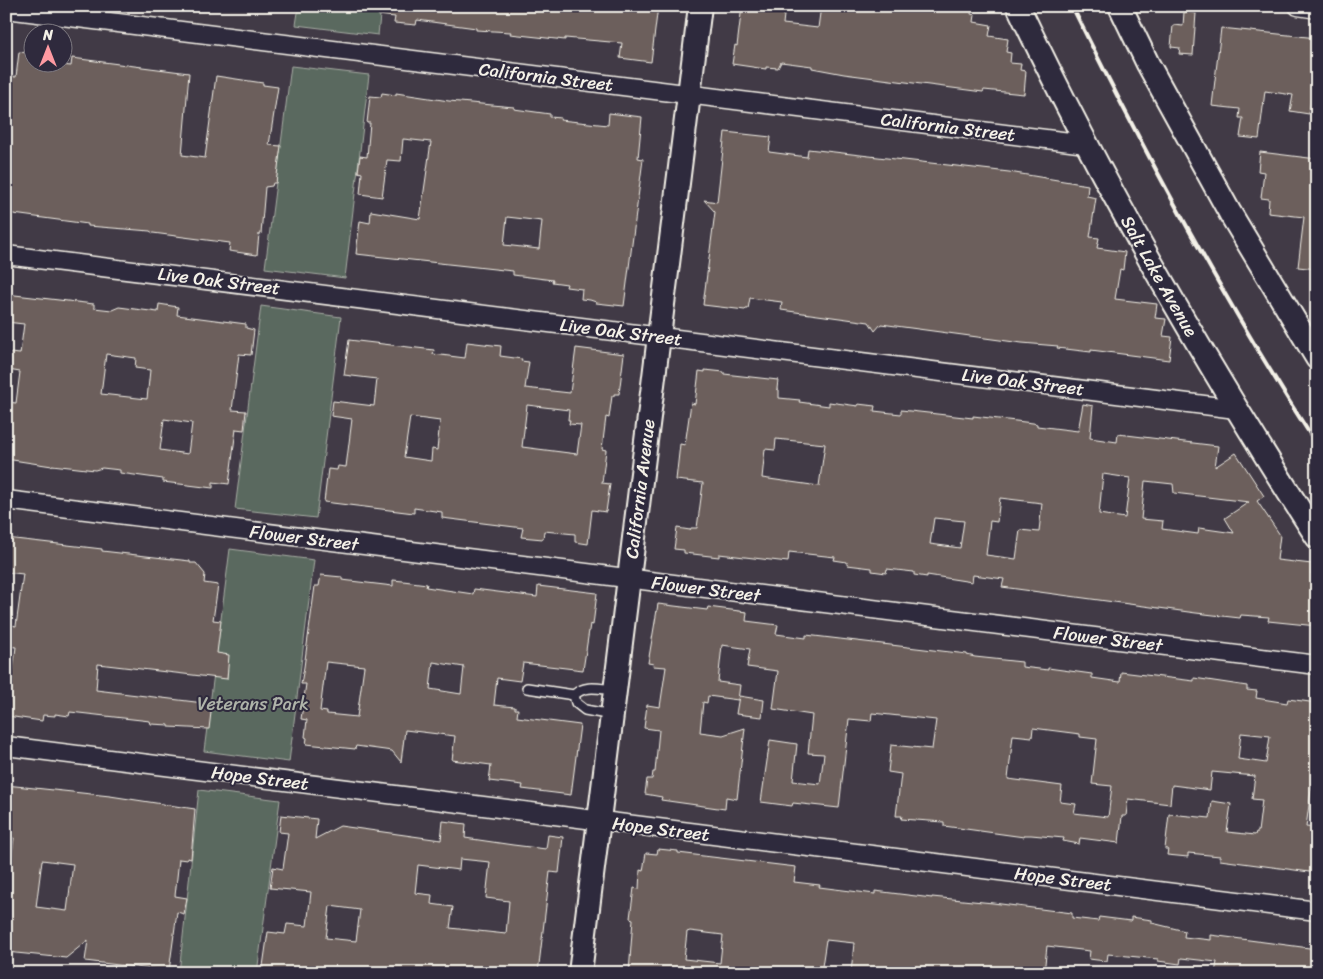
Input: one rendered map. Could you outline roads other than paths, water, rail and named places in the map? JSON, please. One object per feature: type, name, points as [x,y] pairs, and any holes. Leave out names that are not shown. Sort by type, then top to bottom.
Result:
[{"type":"street","name":"California Avenue","points":[[580,973],[700,6]]},
{"type":"street","name":"Salt Lake Avenue","points":[[1018,6],[1086,144],[1196,343],[1317,537]]},
{"type":"street","points":[[1120,6],[1148,64],[1225,204],[1315,351]]},
{"type":"street","points":[[1298,6],[1317,9]]},
{"type":"street","name":"California Street","points":[[6,9],[1086,144]]},
{"type":"street","name":"Live Oak Street","points":[[6,254],[1236,409]]},
{"type":"street","name":"Flower Street","points":[[6,500],[1317,665]]},
{"type":"street","name":"Hope Street","points":[[6,746],[1317,911]]},
{"type":"lane","points":[[527,688],[574,695],[585,688],[615,690]]},
{"type":"lane","points":[[574,695],[576,703],[585,710],[612,715]]},
{"type":"railway","points":[[1072,6],[1188,229],[1283,392],[1317,445]]},
{"type":"park label","name":"Veterans Park","points":[[253,704]]}]
